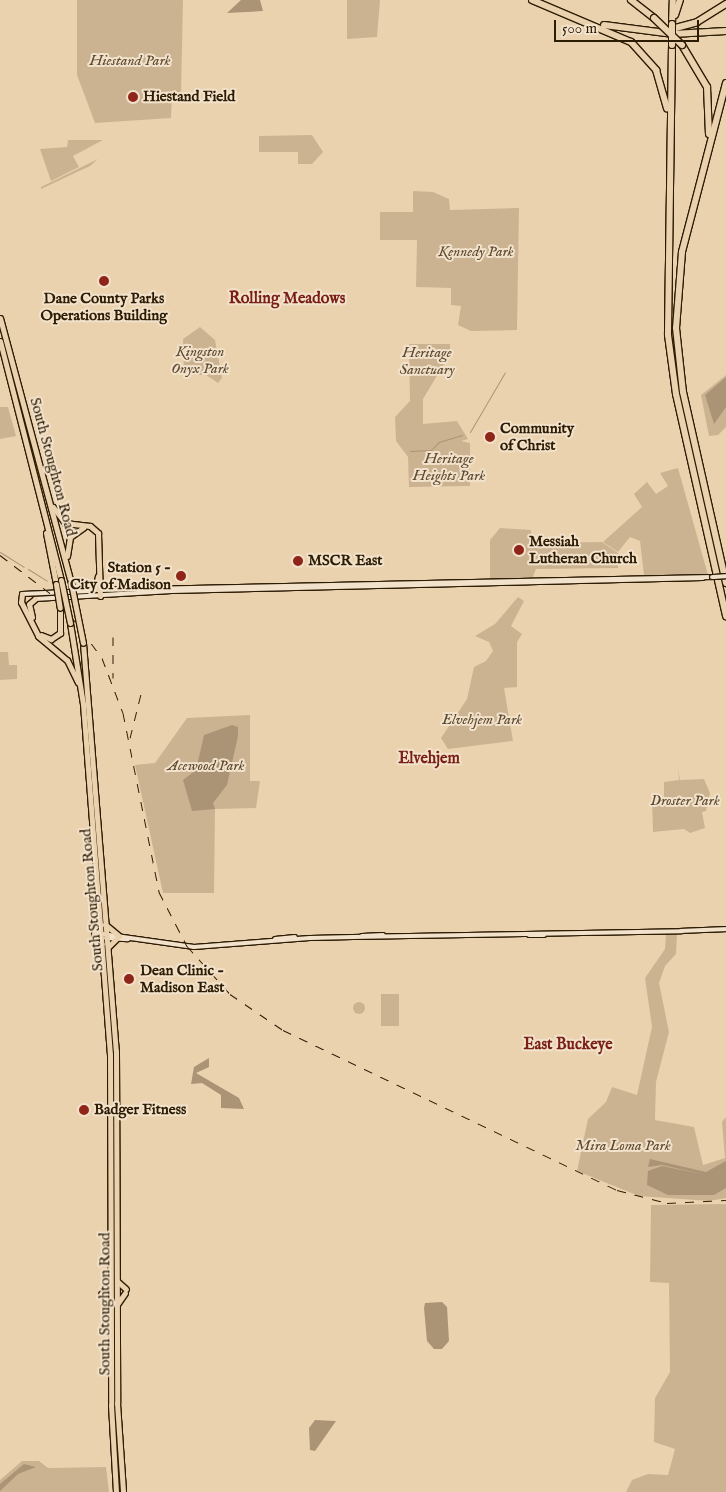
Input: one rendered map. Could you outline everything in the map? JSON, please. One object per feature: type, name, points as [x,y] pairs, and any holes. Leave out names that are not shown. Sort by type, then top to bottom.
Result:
[{"type":"highway","points":[[532,0],[588,22],[631,42],[660,77],[667,108],[667,307],[673,373],[726,616]]},
{"type":"highway","points":[[630,0],[654,18],[682,45],[709,95],[706,157]]},
{"type":"highway","points":[[667,214],[673,0]]},
{"type":"highway","points":[[672,23],[680,0]]},
{"type":"highway","points":[[634,31],[690,25],[726,4]]},
{"type":"highway","points":[[588,22],[634,31],[726,31]]},
{"type":"highway","points":[[726,83],[680,266],[677,348],[687,414],[726,583]]},
{"type":"highway","points":[[721,104],[726,92]]},
{"type":"main road","name":"South Stoughton Road","points":[[0,318],[72,583],[83,643],[107,926],[102,944],[111,1074],[111,1301],[116,1492]]},
{"type":"main road","name":"South Stoughton Road","points":[[0,341],[38,483],[61,580],[83,704],[101,924],[108,947],[112,993],[117,1326],[123,1492]]},
{"type":"main road","points":[[33,440],[57,515],[68,524],[92,527],[99,535],[100,592]]},
{"type":"main road","points":[[22,594],[41,635],[53,638],[63,627],[38,483]]},
{"type":"main road","points":[[68,571],[70,537],[86,528],[96,536],[100,592]]},
{"type":"main road","points":[[90,591],[96,587],[98,575]]},
{"type":"main road","points":[[32,617],[29,604],[35,599],[100,592],[726,576]]},
{"type":"main road","points":[[22,594],[100,592]]},
{"type":"main road","points":[[22,594],[21,602],[38,636],[73,670],[83,704]]},
{"type":"main road","points":[[98,885],[112,993]]},
{"type":"main road","points":[[101,924],[94,934],[102,944]]},
{"type":"main road","points":[[107,926],[118,938]]},
{"type":"main road","points":[[105,936],[194,947],[310,938],[724,929]]},
{"type":"main road","points":[[108,947],[118,938]]},
{"type":"main road","points":[[111,1252],[117,1294]]},
{"type":"main road","points":[[111,1277],[102,1292],[111,1301]]},
{"type":"main road","points":[[117,1280],[125,1291],[117,1306]]},
{"type":"main road","points":[[111,1289],[117,1326]]},
{"type":"green space","name":"Hiestand Park","points":[[77,0],[183,0],[181,95],[172,96],[171,118],[95,123],[77,75]]},
{"type":"green space","points":[[347,0],[380,0],[377,37],[347,39]]},
{"type":"green space","points":[[312,135],[323,152],[312,164],[298,164],[298,152],[259,152],[259,136]]},
{"type":"green space","points":[[68,140],[103,140],[73,156],[79,167],[51,181],[40,149],[67,147]]},
{"type":"green space","points":[[98,159],[90,166],[41,189],[41,187]]},
{"type":"green space","name":"Kennedy Park","points":[[413,191],[433,192],[449,199],[450,210],[519,208],[517,330],[471,331],[458,325],[461,306],[451,305],[451,288],[416,287],[417,240],[380,240],[380,212],[413,212]]},
{"type":"green space","name":"Kingston Onyx Park","points":[[200,327],[215,340],[222,378],[218,383],[206,375],[184,375],[183,339]]},
{"type":"green space","name":"Heritage Sanctuary","points":[[409,344],[450,344],[450,354],[423,399],[423,424],[457,421],[468,439],[461,441],[470,443],[470,486],[409,487],[408,457],[396,441],[395,417],[410,401]]},
{"type":"green space","points":[[726,375],[726,427],[718,435],[709,436],[701,395]]},
{"type":"green space","points":[[0,407],[8,407],[16,436],[0,439]]},
{"type":"green space","points":[[678,468],[708,575],[644,575],[640,541],[630,537],[618,552],[603,542],[642,507],[634,494],[647,482],[656,494],[668,486],[660,473]]},
{"type":"green space","points":[[500,528],[531,530],[532,543],[602,542],[618,553],[618,568],[536,569],[532,579],[490,579],[490,540]]},
{"type":"green space","name":"Elvehjem Park","points":[[518,597],[524,601],[511,626],[522,634],[517,642],[517,687],[504,688],[513,741],[448,749],[441,738],[467,699],[474,667],[486,661],[493,651],[489,642],[475,636],[495,624]]},
{"type":"green space","points":[[0,652],[8,652],[9,665],[17,665],[17,679],[0,680]]},
{"type":"green space","name":"Acewood Park","points":[[250,715],[250,781],[260,781],[256,808],[215,809],[214,893],[163,893],[135,765],[155,763],[187,718]]},
{"type":"green space","name":"Droster Park","points":[[678,769],[680,780],[704,779],[710,793],[706,811],[702,812],[705,828],[690,833],[684,829],[653,832],[652,799],[664,799],[664,782],[679,780]]},
{"type":"green space","name":"Mira Loma Park","points":[[677,933],[676,954],[665,966],[659,983],[669,1032],[656,1082],[655,1120],[694,1127],[703,1165],[725,1158],[722,1122],[726,1117],[726,1198],[709,1201],[639,1196],[577,1171],[588,1119],[606,1102],[612,1087],[637,1095],[652,1027],[645,978],[665,949],[666,934]]},
{"type":"green space","points":[[381,994],[399,994],[399,1026],[381,1026]]},
{"type":"green space","points":[[357,1002],[361,1002],[365,1008],[361,1014],[357,1014],[353,1010],[353,1006]]},
{"type":"green space","points":[[726,1204],[726,1492],[626,1492],[632,1480],[648,1474],[668,1475],[675,1449],[654,1442],[655,1398],[670,1372],[669,1283],[650,1282],[651,1205]]},
{"type":"green space","points":[[22,1461],[39,1461],[48,1468],[106,1467],[109,1492],[0,1492],[0,1480]]},
{"type":"shaded area","points":[[241,0],[260,0],[263,11],[227,13]]},
{"type":"shaded area","points":[[726,377],[726,407],[714,424],[705,395]]},
{"type":"shaded area","points":[[232,725],[238,727],[238,736],[227,785],[213,803],[215,809],[192,811],[183,780],[196,770],[204,735]]},
{"type":"shaded area","points":[[209,1058],[209,1067],[196,1073],[239,1098],[244,1109],[221,1108],[221,1095],[202,1083],[191,1084],[194,1067]]},
{"type":"shaded area","points":[[650,1159],[706,1172],[726,1161],[726,1188],[714,1195],[668,1195],[647,1185],[648,1171],[662,1166],[706,1175],[662,1165],[648,1167]]},
{"type":"shaded area","points":[[442,1302],[447,1307],[449,1341],[442,1349],[434,1349],[427,1341],[424,1308],[425,1303]]},
{"type":"shaded area","points":[[315,1420],[336,1421],[315,1451],[310,1450],[309,1428]]},
{"type":"shaded area","points":[[24,1464],[36,1467],[18,1474],[0,1491],[0,1484]]},
{"type":"waterway","points":[[470,432],[505,372]]},
{"type":"waterway","points":[[410,451],[431,450],[439,442],[462,435]]},
{"type":"waterway","points":[[0,552],[24,567]]},
{"type":"waterway","points":[[28,569],[47,581]]},
{"type":"railway","points":[[0,555],[59,600],[102,658],[123,713],[159,892],[187,946],[230,994],[283,1030],[617,1190],[667,1203],[726,1200]]},
{"type":"railway","points":[[113,637],[113,678]]},
{"type":"railway","points":[[130,738],[142,690]]},
{"type":"place","name":"Hiestand Field","points":[[133,97]]},
{"type":"place","name":"Dane County Parks Operations Building","points":[[104,281]]},
{"type":"place","name":"Community of Christ","points":[[490,437]]},
{"type":"place","name":"Messiah Lutheran Church","points":[[519,550]]},
{"type":"place","name":"MSCR East","points":[[298,561]]},
{"type":"place","name":"Station 5 - City of Madison","points":[[181,576]]},
{"type":"place","name":"Dean Clinic - Madison East","points":[[129,979]]},
{"type":"place","name":"Badger Fitness","points":[[84,1110]]},
{"type":"district","name":"Rolling Meadows","points":[[287,299]]},
{"type":"district","name":"Elvehjem","points":[[429,759]]},
{"type":"district","name":"East Buckeye","points":[[568,1045]]},
{"type":"park label","name":"Heritage Heights Park","points":[[449,466]]}]
